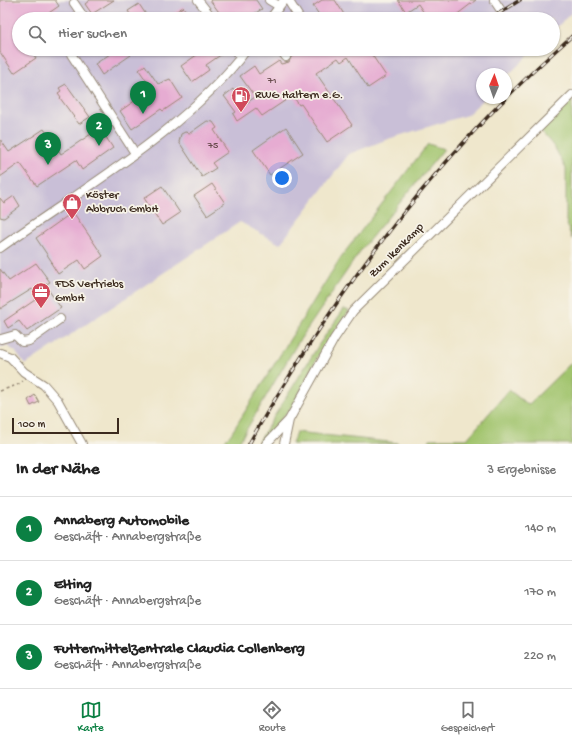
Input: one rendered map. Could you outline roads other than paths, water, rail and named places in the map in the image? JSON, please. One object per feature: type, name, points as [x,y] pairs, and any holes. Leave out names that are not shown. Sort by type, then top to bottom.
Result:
[{"type":"street","points":[[198,0],[207,12]]},
{"type":"street","points":[[269,0],[282,3],[275,12]]},
{"type":"street","points":[[288,0],[296,12]]},
{"type":"street","points":[[494,0],[500,9]]},
{"type":"street","points":[[74,3],[80,12]]},
{"type":"street","points":[[73,56],[135,153]]},
{"type":"street","points":[[0,248],[135,153],[190,111],[241,57]]},
{"type":"street","name":"Zum Ikenkamp","points":[[266,444],[289,420],[334,339],[353,312],[572,95]]},
{"type":"street","points":[[60,320],[29,341],[22,342],[15,335],[1,338],[1,352],[10,357],[24,372],[44,385],[58,401],[82,444]]},
{"type":"street","points":[[284,444],[289,420]]},
{"type":"railway","points":[[501,12],[520,0]]},
{"type":"railway","points":[[560,47],[572,36]]},
{"type":"railway","points":[[249,444],[302,356],[331,312],[392,228],[460,147],[496,108],[550,56]]},
{"type":"place","name":"RWG Haltern e.G.","points":[[241,113]]},
{"type":"place","name":"Annaberg Automobile","points":[[143,114]]},
{"type":"place","name":"Elting","points":[[99,146]]},
{"type":"place","name":"Futtermittelzentrale Claudia Collenberg","points":[[48,165]]},
{"type":"place","name":"Köster Abbruch GmbH","points":[[72,220]]},
{"type":"place","name":"FDS Vertriebs GmbH","points":[[41,309]]}]
